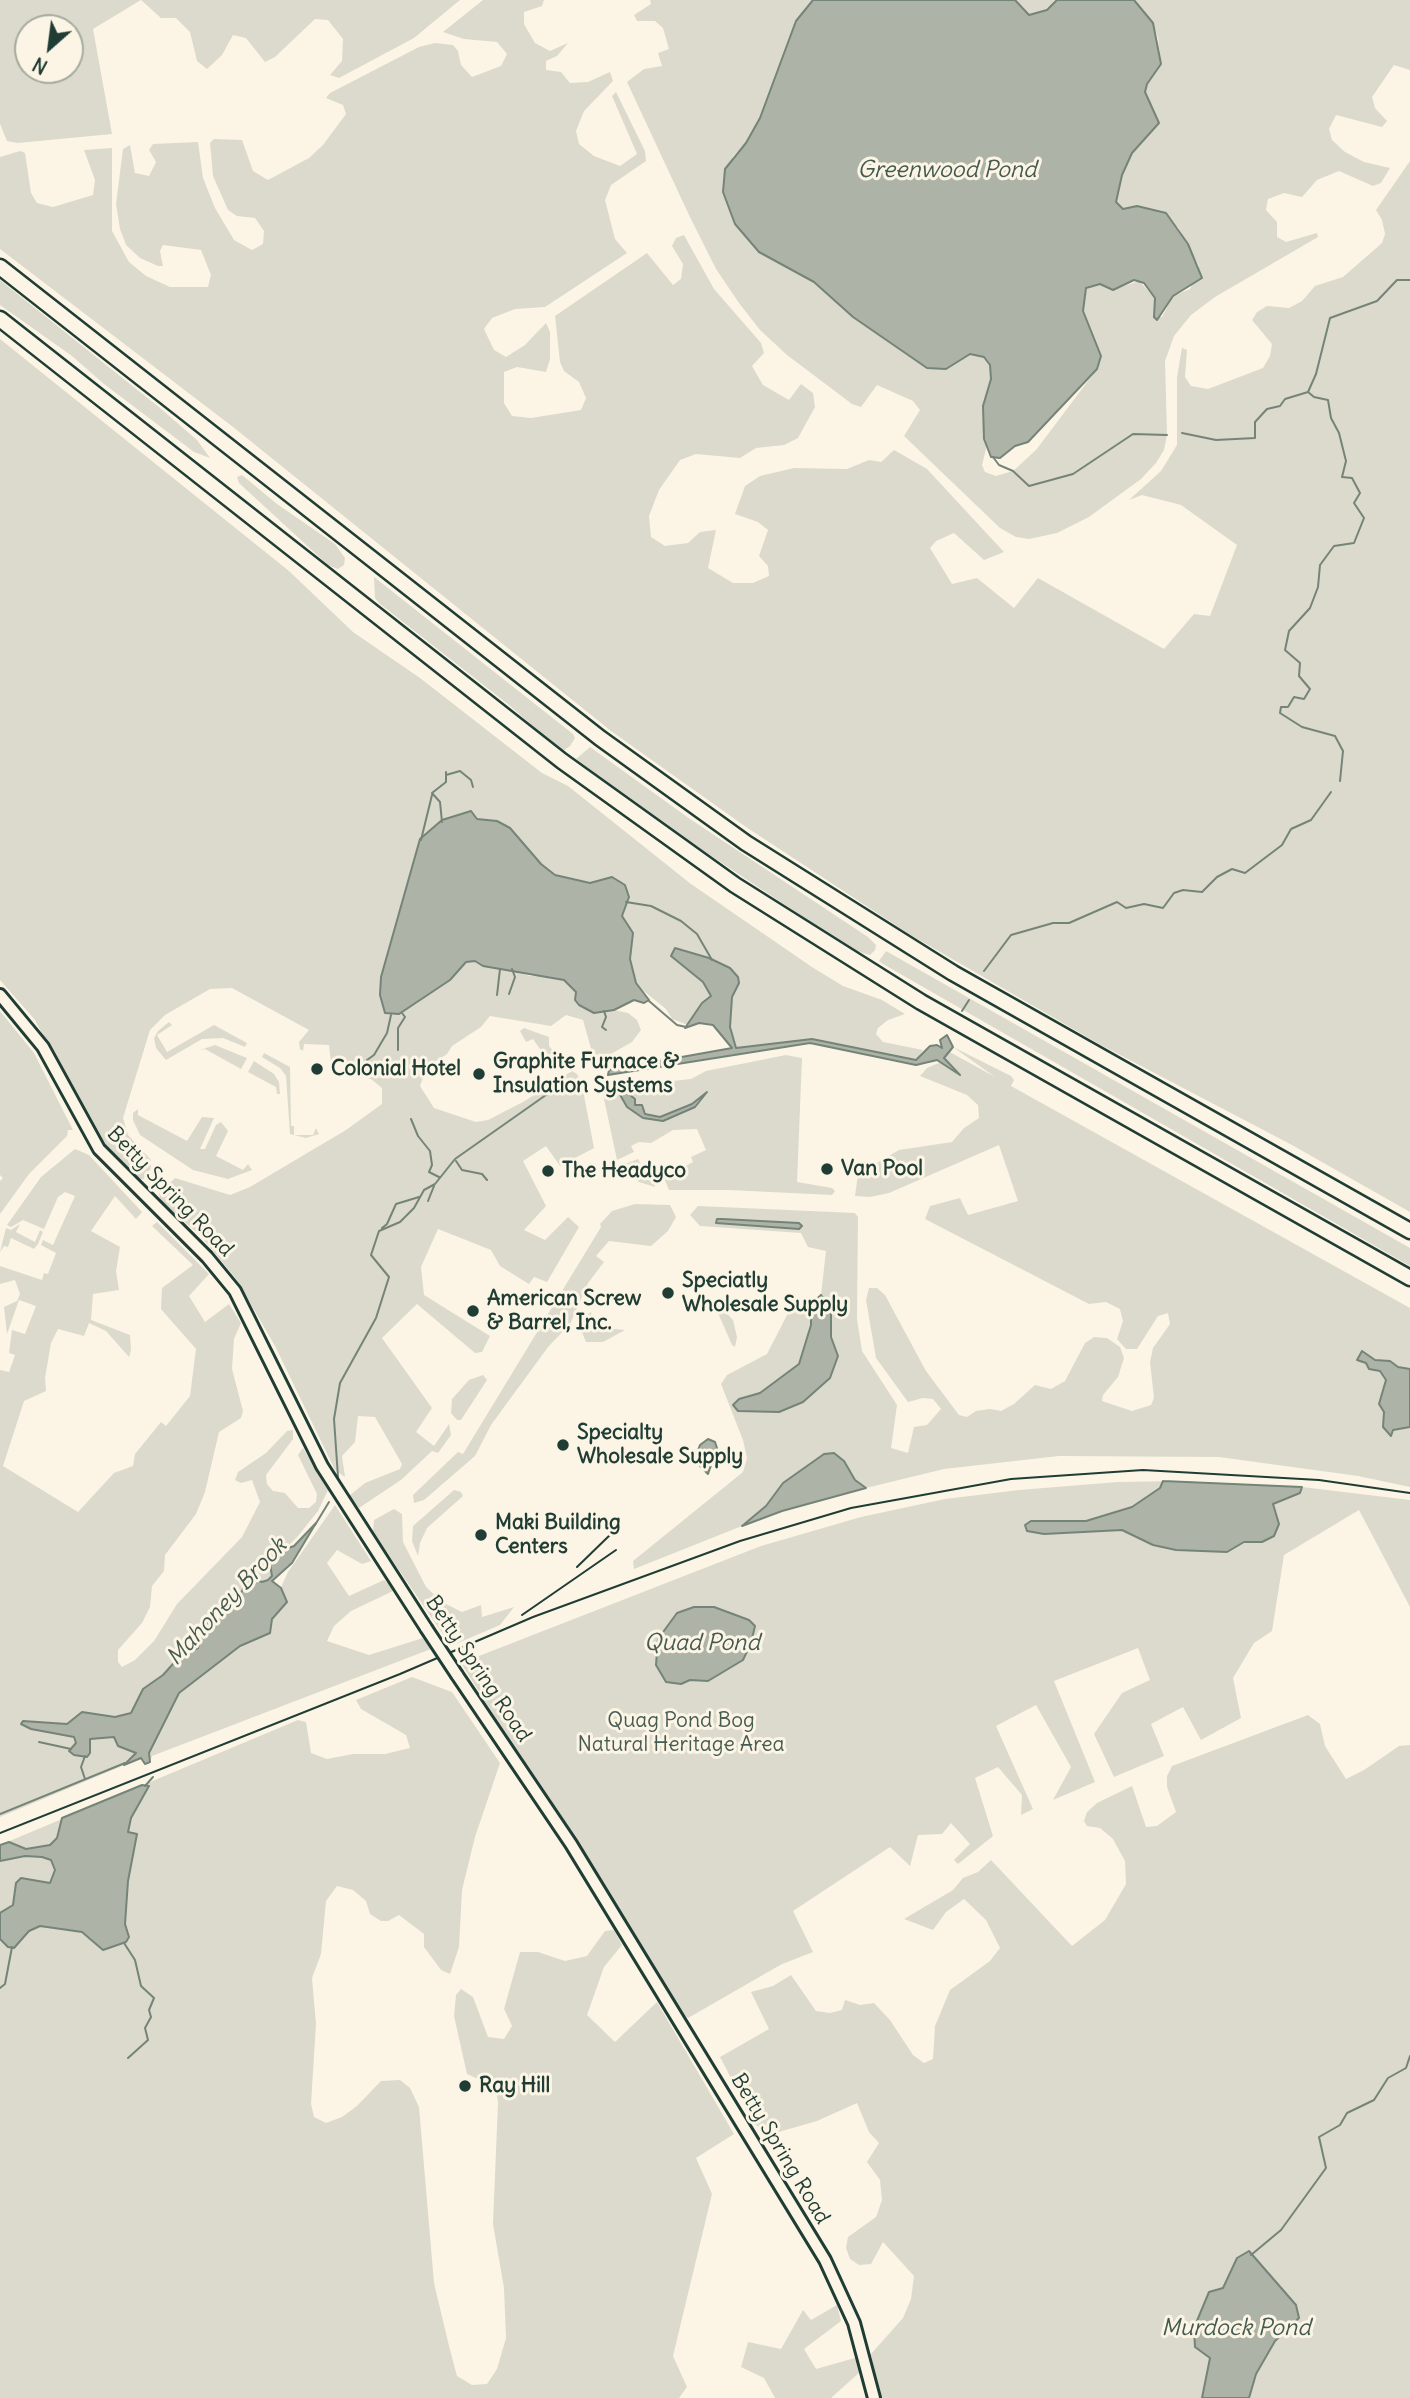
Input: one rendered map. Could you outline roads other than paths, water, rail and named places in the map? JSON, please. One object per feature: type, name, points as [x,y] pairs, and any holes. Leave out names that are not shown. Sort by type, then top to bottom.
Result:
[{"type":"highway","points":[[0,267],[600,738],[746,843],[918,952],[1410,1231]]},
{"type":"highway","points":[[0,319],[562,761],[716,872],[912,996],[1410,1278]]},
{"type":"street","name":"Betty Spring Road","points":[[0,995],[43,1047],[99,1149],[207,1256],[234,1292],[322,1465],[426,1628],[579,1856],[825,2260],[856,2330],[874,2398]]},
{"type":"water","name":"Greenwood Pond","points":[[813,0],[1015,0],[1029,15],[1047,10],[1057,0],[1134,0],[1153,23],[1161,64],[1147,84],[1145,92],[1159,123],[1132,153],[1122,175],[1116,202],[1123,209],[1137,206],[1166,213],[1188,244],[1202,278],[1173,296],[1157,320],[1154,317],[1155,298],[1144,283],[1134,280],[1113,290],[1100,284],[1086,288],[1083,311],[1101,356],[1097,369],[1028,442],[1015,446],[1000,458],[991,457],[984,439],[983,406],[991,379],[990,365],[984,357],[970,354],[946,369],[927,368],[853,317],[814,282],[759,252],[735,224],[723,192],[725,169],[746,143],[760,118],[796,21]]},
{"type":"water","points":[[471,811],[477,819],[497,821],[510,828],[541,864],[555,875],[590,883],[612,877],[625,885],[629,897],[622,916],[633,933],[630,959],[636,983],[649,1000],[644,1003],[634,1000],[614,1010],[594,1013],[579,1005],[575,1000],[576,992],[564,980],[483,966],[475,961],[466,962],[450,980],[399,1014],[385,1013],[380,995],[381,977],[420,839],[442,820]]},
{"type":"water","points":[[675,948],[709,958],[730,968],[738,977],[739,983],[732,997],[730,1027],[736,1048],[812,1039],[916,1060],[930,1046],[937,1045],[942,1048],[940,1040],[947,1035],[953,1047],[944,1058],[960,1075],[937,1060],[916,1065],[810,1043],[608,1075],[609,1070],[732,1048],[713,1025],[699,1023],[685,1028],[702,1003],[711,996],[703,982],[671,956]]},
{"type":"water","points":[[629,1086],[635,1105],[642,1105],[645,1114],[660,1117],[692,1104],[707,1092],[695,1107],[663,1121],[643,1118],[627,1107],[619,1093]]},
{"type":"water","points":[[717,1219],[799,1223],[802,1226],[799,1229],[716,1223]]},
{"type":"water","points":[[821,1295],[831,1309],[831,1337],[838,1356],[830,1378],[803,1402],[779,1412],[738,1411],[733,1405],[739,1399],[760,1393],[799,1364],[811,1325],[811,1304]]},
{"type":"water","points":[[1362,1351],[1375,1360],[1390,1361],[1398,1367],[1410,1369],[1410,1427],[1393,1430],[1391,1436],[1383,1427],[1384,1412],[1379,1404],[1386,1380],[1380,1371],[1369,1369],[1366,1363],[1357,1360]]},
{"type":"water","points":[[708,1439],[715,1442],[717,1448],[708,1474],[694,1460],[700,1445]]},
{"type":"water","points":[[834,1453],[844,1461],[855,1480],[866,1488],[782,1511],[742,1526],[766,1506],[783,1483],[824,1454]]},
{"type":"water","points":[[1163,1481],[1302,1487],[1300,1493],[1273,1504],[1279,1524],[1274,1536],[1262,1542],[1244,1542],[1227,1552],[1176,1550],[1153,1545],[1122,1530],[1044,1534],[1027,1531],[1025,1525],[1031,1521],[1086,1521],[1132,1507],[1160,1488]]},
{"type":"water","points":[[316,1523],[292,1563],[272,1581],[281,1588],[287,1602],[272,1619],[270,1633],[240,1646],[179,1693],[149,1753],[150,1762],[145,1764],[141,1758],[124,1765],[136,1753],[118,1746],[114,1737],[90,1739],[90,1753],[87,1757],[74,1755],[69,1751],[76,1743],[74,1737],[31,1729],[21,1724],[23,1721],[67,1724],[82,1712],[115,1717],[131,1713],[143,1689],[163,1675],[181,1655],[198,1648],[205,1622],[218,1624],[225,1597],[241,1593],[245,1585],[254,1579],[262,1582],[268,1580],[272,1576],[270,1564],[275,1553],[294,1546]]},
{"type":"water","name":"Quad Pond","points":[[694,1607],[714,1607],[749,1620],[755,1626],[751,1643],[743,1660],[708,1681],[690,1680],[681,1684],[666,1682],[656,1665],[658,1639],[677,1613]]},
{"type":"water","points":[[142,1785],[149,1786],[131,1818],[128,1832],[137,1834],[128,1881],[125,1924],[129,1937],[126,1942],[103,1950],[82,1932],[40,1926],[29,1931],[14,1948],[8,1947],[0,1939],[0,1913],[13,1905],[16,1883],[21,1878],[50,1883],[55,1870],[51,1860],[42,1857],[25,1856],[0,1861],[0,1845],[9,1842],[26,1849],[50,1845],[57,1838],[62,1818]]},
{"type":"water","name":"Murdock Pond","points":[[1249,2251],[1296,2305],[1299,2318],[1275,2341],[1256,2374],[1249,2398],[1202,2398],[1210,2358],[1195,2347],[1194,2328],[1209,2292],[1223,2288],[1237,2258]]},
{"type":"waterway","name":"Mahoney Brook","points":[[1340,781],[1343,751],[1335,736],[1302,727],[1280,713],[1281,707],[1288,707],[1294,697],[1304,699],[1310,689],[1299,676],[1300,663],[1285,650],[1289,631],[1310,608],[1318,587],[1320,565],[1334,546],[1354,543],[1364,518],[1354,503],[1360,493],[1352,478],[1342,477],[1346,461],[1339,433],[1331,418],[1328,400],[1314,397],[1308,392],[1316,374],[1330,318],[1377,301],[1397,280],[1410,280]]},
{"type":"waterway","points":[[1182,433],[1216,440],[1255,438],[1255,422],[1267,409],[1280,406],[1285,399],[1308,392]]},
{"type":"waterway","points":[[993,457],[999,465],[1013,471],[1029,486],[1073,474],[1133,434],[1167,435]]},
{"type":"waterway","points":[[446,775],[460,771],[471,780],[473,787]]},
{"type":"waterway","points":[[442,822],[440,802],[432,793],[446,782],[446,772]]},
{"type":"waterway","name":"Mahoney Brook","points":[[984,971],[1011,935],[1053,923],[1069,923],[1117,902],[1126,908],[1144,904],[1163,908],[1174,893],[1183,890],[1202,892],[1217,877],[1232,869],[1245,873],[1282,845],[1291,829],[1311,820],[1331,792]]},
{"type":"waterway","points":[[421,840],[432,795]]},
{"type":"waterway","points":[[626,902],[651,906],[681,921],[697,934],[712,960]]},
{"type":"waterway","points":[[497,995],[500,969]]},
{"type":"waterway","points":[[509,994],[515,977],[512,969]]},
{"type":"waterway","name":"Mahoney Brook","points":[[962,1011],[969,1000]]},
{"type":"waterway","points":[[649,1001],[677,1025],[686,1027]]},
{"type":"waterway","points":[[604,1011],[606,1017],[602,1027],[606,1030]]},
{"type":"waterway","points":[[398,1050],[398,1028],[405,1017],[402,1013]]},
{"type":"waterway","points":[[367,1060],[374,1055],[387,1033],[391,1015]]},
{"type":"waterway","name":"Mahoney Brook","points":[[338,1477],[334,1419],[340,1383],[376,1318],[389,1277],[371,1255],[379,1231],[400,1222],[414,1208],[424,1190],[435,1184],[455,1159],[563,1083],[574,1080]]},
{"type":"waterway","points":[[411,1119],[418,1136],[430,1151],[432,1165],[429,1172],[439,1177]]},
{"type":"waterway","points":[[456,1161],[462,1170],[482,1174],[487,1180]]},
{"type":"waterway","points":[[428,1201],[434,1186]]},
{"type":"waterway","points":[[382,1228],[387,1224],[396,1204],[419,1197]]},
{"type":"waterway","name":"Mahoney Brook","points":[[315,1525],[329,1502]]},
{"type":"waterway","points":[[39,1742],[71,1749]]},
{"type":"waterway","points":[[85,1756],[81,1767],[85,1779]]},
{"type":"waterway","points":[[0,1814],[125,1763]]},
{"type":"waterway","name":"Mahoney Brook","points":[[145,1786],[153,1777]]},
{"type":"waterway","points":[[124,1943],[135,1960],[141,1986],[154,1998],[149,2010],[151,2017],[145,2028],[148,2040],[128,2058]]},
{"type":"waterway","name":"Mahoney Brook","points":[[0,1988],[5,1984],[12,1947]]},
{"type":"waterway","points":[[1251,2255],[1281,2230],[1326,2168],[1319,2137],[1340,2125],[1347,2113],[1374,2100],[1388,2078],[1406,2068],[1410,2056]]},
{"type":"railway","points":[[0,1833],[400,1674],[533,1617],[740,1541],[851,1508],[1011,1479],[1143,1470],[1319,1480],[1410,1493]]},
{"type":"railway","points":[[577,1567],[612,1533]]},
{"type":"railway","points":[[522,1615],[616,1550]]},
{"type":"place","name":"Colonial Hotel","points":[[317,1069]]},
{"type":"place","name":"Graphite Furnace & Insulation Systems","points":[[479,1074]]},
{"type":"place","name":"Van Pool","points":[[827,1169]]},
{"type":"place","name":"The Headyco","points":[[548,1171]]},
{"type":"place","name":"Speciatly Wholesale Supply","points":[[668,1293]]},
{"type":"place","name":"American Screw & Barrel, Inc.","points":[[473,1311]]},
{"type":"place","name":"Specialty Wholesale Supply","points":[[563,1445]]},
{"type":"place","name":"Maki Building Centers","points":[[481,1535]]},
{"type":"place","name":"Ray Hill","points":[[465,2086]]},
{"type":"park label","name":"Quag Pond Bog Natural Heritage Area","points":[[681,1733]]}]
